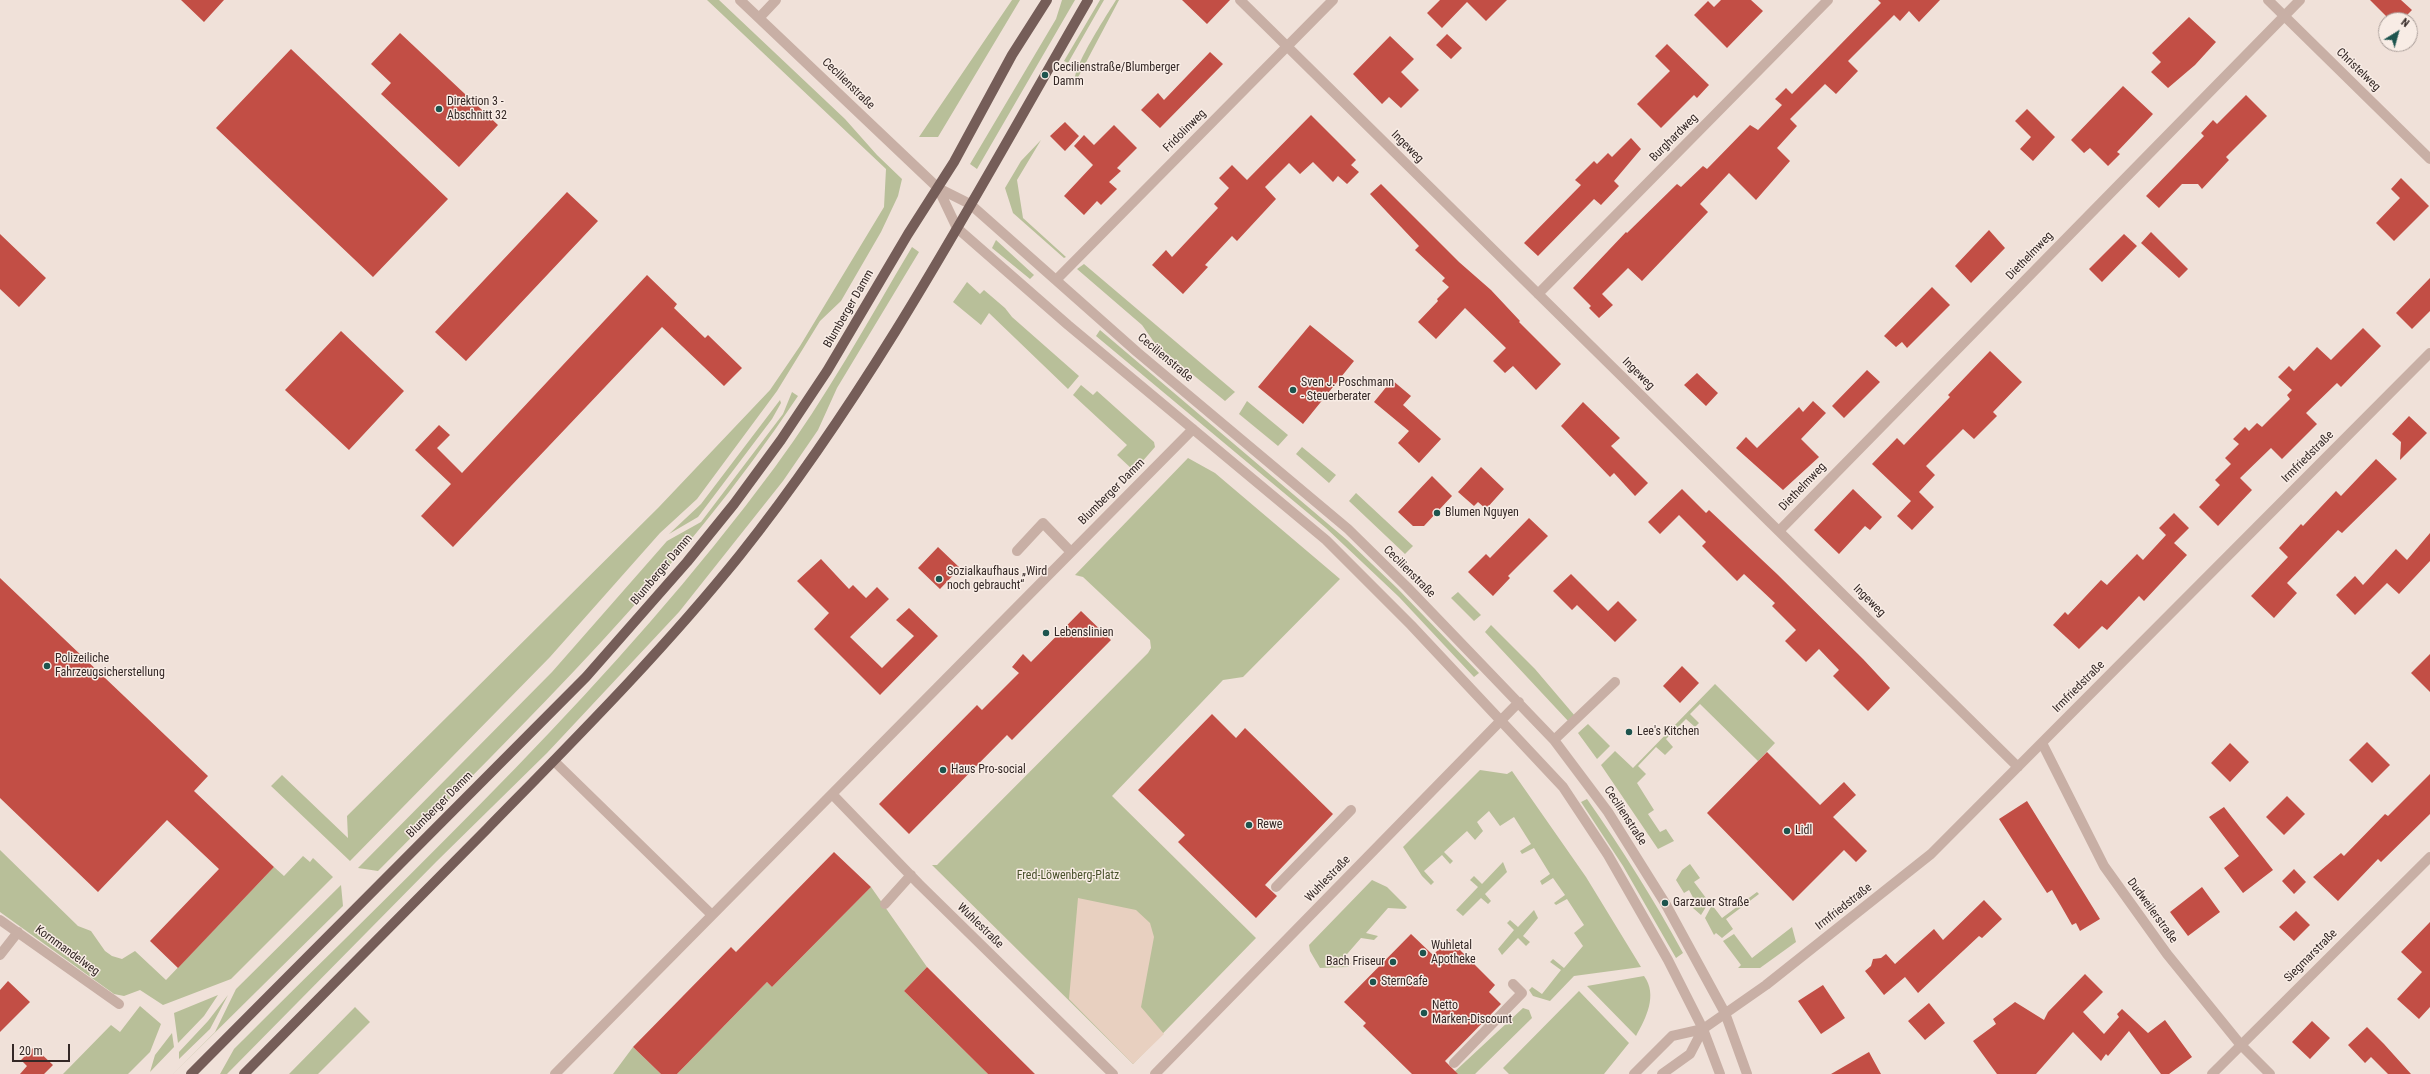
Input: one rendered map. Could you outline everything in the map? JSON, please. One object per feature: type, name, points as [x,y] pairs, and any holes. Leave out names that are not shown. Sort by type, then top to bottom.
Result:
[{"type":"main road","name":"Blumberger Damm","points":[[191,1074],[586,677],[686,562],[734,504],[816,389],[938,188],[1012,55],[1047,0]]},
{"type":"main road","points":[[244,1074],[554,761],[682,624],[758,531],[841,417],[957,228],[1088,0]]},
{"type":"street","name":"Cecilienstraße","points":[[740,0],[938,188],[970,204],[1137,352],[1348,529],[1519,702],[1554,740],[1604,806],[1657,890],[1725,1013],[1747,1074]]},
{"type":"street","points":[[759,18],[776,0]]},
{"type":"street","name":"Ingeweg","points":[[1240,0],[2018,767]]},
{"type":"street","name":"Fridolinweg","points":[[1056,280],[1333,0]]},
{"type":"street","name":"Burghardweg","points":[[1538,294],[1828,0]]},
{"type":"street","name":"Christelweg","points":[[2268,0],[2430,159]]},
{"type":"street","name":"Diethelmweg","points":[[1779,531],[2300,0]]},
{"type":"street","name":"Cecilienstraße","points":[[938,188],[957,228],[1326,540],[1411,625],[1502,720],[1563,788],[1582,815],[1631,894],[1703,1029],[1720,1074]]},
{"type":"street","name":"Irmfriedstraße","points":[[1725,1013],[1766,985],[1931,854],[2430,353]]},
{"type":"street","name":"Blumberger Damm","points":[[555,1074],[1193,429]]},
{"type":"street","points":[[1017,551],[1043,523],[1071,552]]},
{"type":"street","points":[[1554,740],[1616,682]]},
{"type":"street","name":"Wuhlestraße","points":[[1155,1074],[1519,702]]},
{"type":"street","name":"Dudweilerstraße","points":[[2042,743],[2104,866],[2167,954],[2240,1044],[2270,1074]]},
{"type":"street","points":[[554,761],[712,915]]},
{"type":"street","name":"Wuhlestraße","points":[[832,794],[911,875],[1113,1074]]},
{"type":"street","points":[[1276,887],[1351,810]]},
{"type":"street","name":"Siegmarstraße","points":[[2212,1074],[2240,1044],[2430,857]]},
{"type":"street","points":[[885,904],[911,875]]},
{"type":"street","name":"Kornmandelweg","points":[[0,920],[119,1004]]},
{"type":"street","points":[[0,955],[18,932]]},
{"type":"street","points":[[1454,1063],[1522,993],[1513,984]]},
{"type":"street","points":[[1634,1074],[1672,1036],[1703,1029],[1725,1013]]},
{"type":"street","points":[[1662,1074],[1690,1054],[1703,1029]]},
{"type":"green space","points":[[707,0],[719,0],[845,119],[877,155],[902,179],[898,196],[881,232],[841,301],[820,321],[777,391],[697,499],[660,533],[550,657],[350,861],[271,786],[282,775],[348,838],[347,816],[658,508],[770,390],[800,346],[884,207],[886,169]]},
{"type":"green space","points":[[1012,0],[1020,0],[938,137],[919,137]]},
{"type":"green space","points":[[1062,0],[1075,0],[977,169],[970,164],[1056,19]]},
{"type":"green space","points":[[1100,0],[1104,0],[1068,63],[1064,61]]},
{"type":"green space","points":[[1116,0],[1119,0],[1075,83],[1075,76],[1078,66]]},
{"type":"green space","points":[[1041,140],[1017,180],[1023,218],[1066,257],[1064,258],[1013,213],[1005,188],[1021,161]]},
{"type":"green space","points":[[996,240],[1034,275],[1030,279],[992,248]]},
{"type":"green space","points":[[912,247],[919,252],[837,388],[818,430],[783,481],[679,612],[547,753],[437,861],[227,1074],[220,1074],[234,1049],[446,839],[584,696],[650,622],[714,546],[775,467],[812,414]]},
{"type":"green space","points":[[1084,264],[1235,392],[1225,401],[1164,351],[1154,342],[1142,325],[1077,269]]},
{"type":"green space","points":[[967,282],[980,294],[984,290],[1005,308],[1012,317],[1079,376],[1068,389],[989,313],[981,325],[953,302]]},
{"type":"green space","points":[[1100,330],[1347,540],[1397,588],[1479,673],[1474,677],[1399,597],[1326,528],[1096,336]]},
{"type":"green space","points":[[1081,385],[1093,395],[1097,391],[1154,442],[1155,447],[1134,471],[1117,455],[1127,445],[1073,395]]},
{"type":"green space","points":[[792,392],[798,396],[752,461],[704,524],[653,585],[600,644],[378,871],[358,868],[552,672],[667,541],[701,522],[783,414]]},
{"type":"green space","points":[[780,400],[781,403],[772,419],[698,517],[669,534],[701,504]]},
{"type":"green space","points":[[1247,401],[1288,435],[1278,446],[1239,414]]},
{"type":"green space","points":[[1302,447],[1336,475],[1329,483],[1296,454]]},
{"type":"green space","name":"Fred-Löwenberg-Platz","points":[[1188,458],[1215,473],[1340,579],[1243,677],[1223,680],[1112,796],[1256,938],[1133,1064],[932,865],[937,865],[1148,653],[1151,648],[1150,640],[1083,577],[1075,575]]},
{"type":"green space","points":[[1356,493],[1413,546],[1405,554],[1349,501]]},
{"type":"green space","points":[[1458,592],[1481,615],[1474,621],[1451,598]]},
{"type":"green space","points":[[1491,625],[1535,669],[1575,716],[1569,722],[1485,632]]},
{"type":"green space","points":[[1715,684],[1775,743],[1758,761],[1700,704],[1690,714],[1699,723],[1695,727],[1686,719],[1666,739],[1673,747],[1665,755],[1656,747],[1638,766],[1646,774],[1637,783],[1654,810],[1648,814],[1660,832],[1666,829],[1674,841],[1658,849],[1601,765],[1615,751],[1633,768]]},
{"type":"green space","points":[[1588,724],[1610,746],[1597,759],[1578,733]]},
{"type":"green space","points":[[1480,770],[1507,774],[1512,771],[1586,877],[1641,967],[1574,976],[1550,1001],[1533,996],[1529,990],[1532,987],[1542,994],[1561,970],[1550,962],[1553,959],[1564,968],[1583,946],[1574,933],[1584,925],[1567,899],[1556,905],[1554,903],[1565,895],[1553,878],[1542,885],[1540,881],[1550,874],[1534,848],[1522,854],[1520,851],[1531,844],[1514,817],[1500,826],[1489,811],[1477,822],[1483,831],[1475,840],[1467,831],[1444,852],[1453,861],[1450,864],[1442,855],[1424,871],[1434,882],[1431,885],[1422,876],[1403,847]]},
{"type":"green space","points":[[1587,799],[1613,837],[1672,933],[1683,953],[1676,958],[1623,866],[1581,802]]},
{"type":"green space","points":[[0,850],[78,926],[91,931],[105,951],[112,956],[122,959],[135,951],[166,980],[274,867],[284,876],[303,856],[310,862],[313,858],[333,877],[231,979],[163,1005],[140,990],[124,996],[114,994],[0,912]]},
{"type":"green space","points":[[1503,862],[1507,872],[1485,894],[1491,901],[1488,904],[1481,898],[1463,916],[1456,910],[1478,887],[1470,880],[1474,876],[1482,884]]},
{"type":"green space","points":[[1690,864],[1700,878],[1694,882],[1709,902],[1701,915],[1693,908],[1696,903],[1689,890],[1684,893],[1676,880],[1682,870]]},
{"type":"green space","points":[[1372,880],[1387,887],[1407,907],[1405,909],[1388,908],[1366,933],[1378,936],[1374,940],[1361,938],[1341,961],[1351,963],[1348,967],[1320,968],[1310,951],[1309,945]]},
{"type":"green space","points":[[341,885],[343,906],[173,1074],[215,1032],[236,989]]},
{"type":"green space","points":[[871,887],[927,967],[904,991],[988,1074],[677,1074],[767,982],[772,987]]},
{"type":"green space","points":[[1757,892],[1759,894],[1726,919],[1733,929],[1722,938],[1716,933],[1714,935],[1705,918],[1712,905],[1722,918]]},
{"type":"green space","points":[[1534,910],[1538,918],[1523,936],[1530,942],[1526,946],[1518,938],[1502,955],[1498,949],[1514,930],[1507,923],[1510,920],[1518,927]]},
{"type":"green space","points":[[1792,927],[1796,942],[1760,968],[1738,968],[1741,965],[1723,941],[1734,934],[1752,958]]},
{"type":"green space","points":[[1644,976],[1648,983],[1650,999],[1647,1014],[1636,1036],[1587,986]]},
{"type":"green space","points":[[1579,991],[1629,1043],[1604,1074],[1509,1074],[1503,1068]]},
{"type":"green space","points":[[218,995],[204,1016],[178,1043],[174,1013]]},
{"type":"green space","points":[[228,995],[210,1029],[179,1059],[179,1052],[208,1021]]},
{"type":"green space","points":[[140,1006],[161,1024],[150,1052],[128,1074],[63,1074],[111,1025],[120,1032]]},
{"type":"green space","points":[[355,1007],[370,1022],[318,1074],[289,1074]]},
{"type":"green space","points":[[1523,1008],[1529,1010],[1532,1018],[1475,1074],[1452,1074]]},
{"type":"green space","points":[[172,1033],[174,1047],[150,1072],[155,1055]]},
{"type":"green space","points":[[633,1047],[661,1074],[613,1074]]},
{"type":"shaded area","points":[[1078,898],[1136,910],[1150,923],[1154,937],[1141,1007],[1164,1034],[1133,1064],[1069,999]]},
{"type":"building","points":[[181,0],[224,0],[204,22]]},
{"type":"building","points":[[1182,0],[1230,0],[1207,24]]},
{"type":"building","points":[[1440,0],[1507,0],[1486,21],[1467,2],[1442,28],[1427,13]]},
{"type":"building","points":[[1721,0],[1751,0],[1763,11],[1727,48],[1694,15],[1708,1],[1714,7]]},
{"type":"building","points":[[1878,0],[1940,0],[1919,22],[1909,11],[1900,21],[1894,15],[1848,61],[1858,71],[1836,94],[1825,84],[1790,119],[1797,126],[1777,148],[1790,161],[1756,200],[1729,173],[1700,204],[1708,212],[1642,281],[1628,268],[1602,294],[1613,305],[1599,318],[1589,308],[1591,306],[1573,288],[1626,232],[1627,233],[1677,184],[1681,187],[1703,166],[1707,169],[1750,125],[1758,130],[1782,105],[1775,99],[1786,88],[1792,94],[1881,3]]},
{"type":"building","points":[[2370,0],[2401,0],[2412,10],[2410,12],[2382,12]]},
{"type":"building","points":[[2189,17],[2216,42],[2195,65],[2168,88],[2151,72],[2161,62],[2152,53]]},
{"type":"building","name":"Direktion 3 - Abschnitt 32","points":[[400,33],[498,125],[459,167],[381,94],[391,83],[371,64]]},
{"type":"building","points":[[1447,34],[1462,48],[1451,59],[1436,45]]},
{"type":"building","points":[[1390,36],[1414,59],[1401,72],[1419,90],[1401,108],[1389,97],[1382,104],[1353,74]]},
{"type":"building","points":[[1667,44],[1709,85],[1697,98],[1694,95],[1661,128],[1637,104],[1670,71],[1655,56]]},
{"type":"building","points":[[291,49],[448,199],[373,277],[216,128]]},
{"type":"building","points":[[1210,52],[1223,64],[1160,128],[1141,110],[1158,93],[1164,100]]},
{"type":"building","points":[[2123,86],[2153,114],[2117,152],[2120,154],[2108,166],[2090,148],[2084,153],[2071,140]]},
{"type":"building","points":[[2246,95],[2267,116],[2226,157],[2229,160],[2202,189],[2198,184],[2182,184],[2159,208],[2146,196],[2204,136],[2201,133],[2213,120],[2217,124]]},
{"type":"building","points":[[2027,109],[2055,137],[2033,161],[2020,149],[2031,137],[2015,121]]},
{"type":"building","points":[[1311,115],[1356,160],[1351,165],[1359,172],[1347,184],[1338,176],[1333,182],[1313,162],[1300,174],[1289,163],[1265,187],[1276,199],[1237,241],[1232,236],[1205,265],[1208,267],[1183,294],[1152,265],[1166,250],[1172,257],[1218,208],[1214,204],[1229,188],[1219,178],[1232,165],[1247,180]]},
{"type":"building","points":[[1065,122],[1079,136],[1065,151],[1050,136]]},
{"type":"building","points":[[1114,125],[1137,148],[1117,168],[1121,171],[1109,182],[1117,189],[1101,205],[1097,201],[1084,215],[1064,196],[1093,165],[1074,146],[1084,135],[1094,145]]},
{"type":"building","points":[[1631,138],[1641,149],[1614,181],[1619,186],[1601,205],[1594,199],[1538,256],[1524,243],[1581,185],[1575,180],[1594,161],[1597,164],[1608,153],[1612,157]]},
{"type":"building","points":[[2401,178],[2429,206],[2394,241],[2376,223],[2400,198],[2391,189]]},
{"type":"building","points":[[1381,184],[1459,262],[1491,290],[1520,321],[1519,322],[1561,364],[1536,390],[1513,366],[1505,373],[1493,361],[1506,348],[1465,308],[1436,339],[1418,322],[1449,287],[1442,281],[1445,278],[1415,250],[1419,246],[1370,194]]},
{"type":"building","points":[[567,192],[598,221],[466,361],[435,332]]},
{"type":"building","points":[[1989,230],[2005,248],[1971,283],[1955,266]]},
{"type":"building","points":[[2151,232],[2188,269],[2179,278],[2141,243]]},
{"type":"building","points":[[0,234],[46,278],[19,307],[0,289]]},
{"type":"building","points":[[2124,234],[2137,246],[2102,282],[2089,269]]},
{"type":"building","points":[[647,275],[677,304],[674,308],[705,338],[708,335],[742,368],[724,386],[662,327],[453,547],[421,516],[451,484],[415,450],[439,425],[450,435],[437,448],[462,473]]},
{"type":"building","points":[[2430,278],[2430,311],[2412,329],[2396,313]]},
{"type":"building","points":[[1932,287],[1950,305],[1907,348],[1902,342],[1896,347],[1884,336]]},
{"type":"building","points":[[1310,325],[1354,361],[1303,424],[1258,387]]},
{"type":"building","points":[[2363,328],[2381,346],[2341,387],[2337,383],[2306,413],[2317,424],[2282,459],[2271,448],[2240,478],[2252,490],[2218,526],[2199,507],[2220,485],[2215,480],[2231,464],[2225,458],[2239,444],[2233,439],[2245,427],[2249,431],[2257,423],[2262,427],[2290,399],[2287,395],[2292,390],[2278,377],[2289,366],[2294,371],[2317,347],[2331,360]]},
{"type":"building","points":[[341,331],[404,391],[349,450],[285,390]]},
{"type":"building","points":[[1990,351],[2022,382],[1993,412],[1997,416],[1974,439],[1963,429],[1926,466],[1935,475],[1919,492],[1934,507],[1912,530],[1897,516],[1911,501],[1872,464],[1897,438],[1904,445],[1950,397],[1948,395]]},
{"type":"building","points":[[1867,370],[1880,382],[1844,418],[1832,406]]},
{"type":"building","points":[[1697,373],[1718,393],[1706,406],[1684,385]]},
{"type":"building","points":[[1392,380],[1411,396],[1403,405],[1441,439],[1419,463],[1398,443],[1409,431],[1374,402]]},
{"type":"building","points":[[1813,401],[1826,413],[1801,439],[1819,457],[1783,490],[1736,448],[1746,437],[1757,448],[1799,407],[1803,412]]},
{"type":"building","points":[[1583,402],[1620,438],[1611,446],[1648,483],[1635,496],[1614,473],[1610,477],[1561,426]]},
{"type":"building","points":[[2409,416],[2427,433],[2400,460],[2401,442],[2392,434]]},
{"type":"building","points":[[2376,459],[2397,479],[2342,533],[2338,530],[2287,583],[2297,593],[2274,618],[2251,596],[2288,557],[2279,548],[2301,524],[2303,526],[2336,491],[2341,496]]},
{"type":"building","points":[[1481,467],[1504,489],[1486,509],[1478,502],[1474,506],[1458,492]]},
{"type":"building","points":[[1432,476],[1452,496],[1424,526],[1413,526],[1398,512]]},
{"type":"building","points":[[1682,489],[1706,513],[1709,510],[1777,574],[1863,659],[1890,688],[1868,711],[1833,676],[1839,670],[1819,649],[1806,662],[1785,641],[1796,630],[1772,606],[1775,603],[1744,574],[1737,581],[1702,546],[1706,542],[1679,515],[1660,534],[1648,522]]},
{"type":"building","points":[[1853,489],[1882,517],[1870,530],[1865,526],[1839,554],[1814,530]]},
{"type":"building","points":[[2174,513],[2189,528],[2174,543],[2187,555],[2144,601],[2139,596],[2107,630],[2102,626],[2079,649],[2053,625],[2065,612],[2068,615],[2101,580],[2107,585],[2137,554],[2143,560],[2166,535],[2159,528]]},
{"type":"building","points":[[1529,518],[1548,536],[1508,576],[1510,578],[1493,596],[1468,572],[1486,554],[1490,558]]},
{"type":"building","points":[[2430,533],[2430,561],[2399,594],[2387,583],[2355,615],[2336,595],[2355,576],[2363,585],[2396,549],[2407,560]]},
{"type":"building","name":"Sozialkaufhaus „Wird noch gebraucht“","points":[[938,547],[960,568],[940,589],[918,568]]},
{"type":"building","points":[[821,559],[849,589],[853,585],[866,598],[877,587],[889,599],[850,637],[882,668],[914,636],[896,620],[909,608],[938,636],[880,695],[814,629],[829,613],[797,581]]},
{"type":"building","points":[[1571,574],[1608,611],[1618,601],[1637,620],[1615,642],[1577,605],[1572,610],[1553,591]]},
{"type":"building","name":"Polizeiliche Fahrzeugsicherstellung","points":[[0,578],[208,776],[194,791],[274,867],[178,968],[150,941],[219,869],[167,820],[98,892],[0,798]]},
{"type":"building","points":[[1081,611],[1111,640],[1012,740],[1007,735],[909,834],[879,804],[977,705],[982,710],[1019,673],[1012,667],[1023,654],[1031,662]]},
{"type":"building","points":[[2430,654],[2430,692],[2411,673]]},
{"type":"building","points":[[1682,666],[1699,683],[1680,703],[1663,686]]},
{"type":"building","name":"Rewe","points":[[1212,714],[1236,738],[1245,728],[1333,814],[1265,885],[1277,896],[1256,918],[1178,842],[1185,835],[1138,790]]},
{"type":"building","points":[[2367,742],[2390,765],[2372,783],[2349,760]]},
{"type":"building","points":[[2230,743],[2249,762],[2230,782],[2211,763]]},
{"type":"building","name":"Lidl","points":[[1767,752],[1820,805],[1844,782],[1856,795],[1833,817],[1867,851],[1856,862],[1844,850],[1793,901],[1707,813]]},
{"type":"building","points":[[2430,774],[2430,814],[2381,862],[2378,859],[2338,901],[2313,877],[2341,853],[2344,856],[2385,814],[2388,816]]},
{"type":"building","points":[[2287,796],[2305,814],[2284,835],[2266,817]]},
{"type":"building","points":[[2027,801],[2100,919],[2080,931],[2076,923],[2072,925],[2052,890],[2047,893],[1999,819]]},
{"type":"building","points":[[2224,807],[2273,870],[2243,893],[2224,868],[2239,856],[2209,817]]},
{"type":"building","points":[[834,852],[871,887],[772,987],[767,982],[677,1074],[661,1074],[633,1047],[731,947],[736,952]]},
{"type":"building","points":[[2294,869],[2306,882],[2294,894],[2282,881]]},
{"type":"building","points":[[2202,887],[2220,912],[2188,936],[2170,912]]},
{"type":"building","points":[[1984,900],[2002,919],[1982,938],[1979,936],[1918,993],[1905,977],[1884,995],[1865,971],[1871,966],[1873,959],[1881,958],[1886,954],[1895,964],[1934,929],[1943,940]]},
{"type":"building","points":[[2296,911],[2310,925],[2294,941],[2279,927]]},
{"type":"building","points":[[2430,922],[2430,1007],[2419,1019],[2397,999],[2422,972],[2401,952]]},
{"type":"building","name":"Netto Marken-Discount","points":[[1411,934],[1433,955],[1449,939],[1495,985],[1489,992],[1501,1004],[1445,1061],[1458,1074],[1412,1074],[1363,1026],[1366,1023],[1344,1002]]},
{"type":"building","points":[[927,967],[1035,1074],[988,1074],[904,991]]},
{"type":"building","points":[[2085,974],[2103,992],[2083,1012],[2104,1034],[2119,1017],[2117,1014],[2122,1009],[2148,1033],[2165,1020],[2192,1057],[2169,1074],[2161,1074],[2129,1031],[2108,1056],[2106,1054],[2101,1061],[2073,1032],[2036,1074],[1997,1074],[1973,1041],[1996,1024],[1993,1019],[2015,1002],[2044,1020],[2048,1012]]},
{"type":"building","points":[[8,981],[30,1002],[0,1032],[0,990]]},
{"type":"building","points":[[1823,985],[1845,1018],[1821,1034],[1798,1001]]},
{"type":"building","points":[[1929,1003],[1945,1023],[1925,1040],[1908,1021]]},
{"type":"building","points":[[2312,1021],[2330,1038],[2310,1059],[2292,1042]]},
{"type":"building","points":[[2367,1027],[2411,1074],[2388,1074],[2371,1057],[2365,1063],[2348,1045]]},
{"type":"building","points":[[34,1047],[53,1065],[44,1074],[20,1074],[27,1066],[21,1060]]},
{"type":"building","points":[[1869,1052],[1881,1074],[1831,1074]]},
{"type":"place","name":"Cecilienstraße/Blumberger Damm","points":[[1045,75]]},
{"type":"place","name":"Direktion 3 - Abschnitt 32","points":[[439,109]]},
{"type":"place","name":"Sven J. Poschmann - Steuerberater","points":[[1293,390]]},
{"type":"place","name":"Blumen Nguyen","points":[[1437,513]]},
{"type":"place","name":"Sozialkaufhaus „Wird noch gebraucht“","points":[[939,579]]},
{"type":"place","name":"Lebenslinien","points":[[1046,633]]},
{"type":"place","name":"Polizeiliche Fahrzeugsicherstellung","points":[[47,666]]},
{"type":"place","name":"Lee's Kitchen","points":[[1629,732]]},
{"type":"place","name":"Haus Pro-social","points":[[943,770]]},
{"type":"place","name":"Rewe","points":[[1249,825]]},
{"type":"place","name":"Lidl","points":[[1787,831]]},
{"type":"place","name":"Garzauer Straße","points":[[1665,903]]},
{"type":"place","name":"Wuhletal Apotheke","points":[[1423,953]]},
{"type":"place","name":"Bach Friseur","points":[[1393,962]]},
{"type":"place","name":"SternCafe","points":[[1373,982]]},
{"type":"place","name":"Netto Marken-Discount","points":[[1424,1013]]}]
